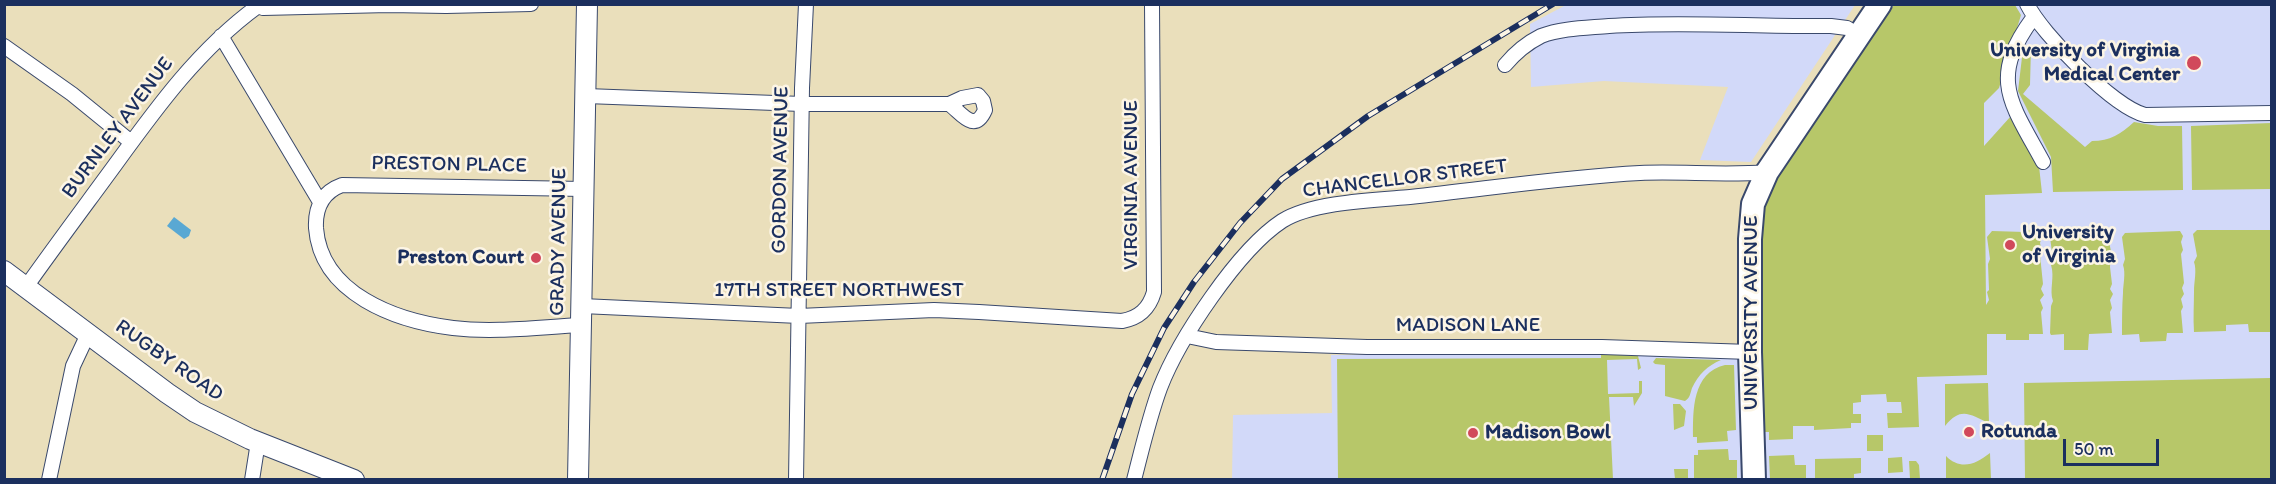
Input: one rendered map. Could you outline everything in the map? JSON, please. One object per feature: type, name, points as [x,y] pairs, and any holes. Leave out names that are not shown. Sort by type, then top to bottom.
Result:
[{"type":"main road","name":"GRADY AVENUE","points":[[578,480],[587,4]]},
{"type":"main road","name":"UNIVERSITY AVENUE","points":[[1754,480],[1750,352],[1750,218],[1756,195],[1767,172],[1880,4]]},
{"type":"main road","name":"RUGBY ROAD","points":[[4,271],[195,412],[258,442],[354,480]]},
{"type":"street","points":[[256,5],[263,8],[531,4]]},
{"type":"street","name":"GORDON AVENUE","points":[[796,480],[802,104],[806,4]]},
{"type":"street","name":"VIRGINIA AVENUE","points":[[1095,320],[1122,321],[1139,316],[1151,302],[1154,292],[1152,4]]},
{"type":"street","points":[[2027,4],[2034,18],[2063,52],[2105,90],[2137,113],[2145,115],[2271,113]]},
{"type":"street","name":"BURNLEY AVENUE","points":[[26,287],[131,142],[200,57],[256,5]]},
{"type":"street","points":[[2034,18],[2021,35],[2015,48],[2009,67],[2008,81],[2011,102],[2043,162]]},
{"type":"street","points":[[1506,65],[1526,44],[1541,37],[1556,32],[1590,28],[1650,24],[1831,26],[1847,28],[1860,36]]},
{"type":"street","points":[[221,36],[320,202],[316,226],[319,243],[328,265],[340,282],[352,293],[378,307],[407,318],[454,328],[486,329],[582,316]]},
{"type":"street","points":[[4,46],[72,94],[131,142]]},
{"type":"street","points":[[586,96],[802,104],[949,104]]},
{"type":"street","name":"CHANCELLOR STREET","points":[[1134,480],[1151,412],[1168,370],[1187,336],[1218,288],[1247,253],[1273,227],[1298,213],[1314,208],[1383,199],[1605,175],[1767,172]]},
{"type":"street","name":"PRESTON PLACE","points":[[320,202],[333,188],[348,184],[584,189]]},
{"type":"street","name":"17TH STREET NORTHWEST","points":[[582,316],[799,316],[936,310],[1095,320]]},
{"type":"street","points":[[49,480],[73,366],[88,334]]},
{"type":"street","name":"MADISON LANE","points":[[1187,336],[1216,342],[1367,347],[1602,347],[1750,352]]},
{"type":"street","points":[[252,480],[258,442]]},
{"type":"shaded area","points":[[1566,5],[1855,5],[1751,162],[1700,160],[1728,87],[1604,81],[1531,87],[1530,24]]},
{"type":"shaded area","name":"University of Virginia","points":[[1879,5],[2271,5],[2271,479],[1232,480],[1233,415],[1332,413],[1331,355],[1748,350]]},
{"type":"green space","points":[[1894,5],[2015,5],[2021,15],[1999,88],[1984,103],[1984,146],[2011,116],[2039,166],[2042,193],[1985,195],[1986,305],[1989,300],[1987,292],[1989,290],[1988,264],[1990,259],[1987,237],[1992,231],[2025,232],[2037,226],[2042,237],[2040,255],[2043,284],[2041,289],[2044,295],[2040,300],[2043,308],[2041,312],[2043,334],[2029,334],[2029,340],[2006,340],[2006,334],[1987,334],[1987,375],[1917,377],[1919,427],[1888,428],[1887,413],[1902,413],[1901,402],[1887,402],[1886,394],[1861,395],[1861,402],[1853,403],[1853,414],[1861,414],[1861,423],[1851,423],[1851,428],[1814,430],[1814,426],[1793,426],[1793,439],[1769,440],[1769,432],[1762,432],[1758,223],[1773,179]]},
{"type":"green space","points":[[2031,47],[2030,85],[2023,94],[2085,147],[2092,141],[2115,136],[2134,122],[2158,126],[2182,126],[2183,190],[2053,192],[2051,157],[2018,91],[2023,49]]},
{"type":"green space","points":[[2271,123],[2271,189],[2192,190],[2191,126]]},
{"type":"green space","points":[[2197,230],[2271,230],[2271,332],[2249,332],[2248,324],[2226,325],[2226,331],[2194,332],[2194,262],[2197,256],[2193,234]]},
{"type":"green space","points":[[2108,231],[2112,237],[2109,242],[2112,284],[2110,289],[2113,294],[2110,300],[2112,333],[2089,334],[2088,350],[2064,350],[2064,334],[2051,335],[2050,333],[2053,260],[2050,237],[2053,233]]},
{"type":"green space","points":[[2180,231],[2183,236],[2181,254],[2184,294],[2181,299],[2183,307],[2181,311],[2183,333],[2167,333],[2166,341],[2140,342],[2139,334],[2122,335],[2125,259],[2122,237],[2125,233]]},
{"type":"green space","name":"Madison Bowl","points":[[1601,354],[1638,356],[1641,368],[1638,370],[1637,359],[1607,360],[1608,394],[1639,393],[1639,381],[1642,381],[1642,393],[1634,406],[1633,397],[1609,397],[1613,479],[1338,479],[1337,359],[1601,358]]},
{"type":"green space","points":[[1656,358],[1721,360],[1701,375],[1685,401],[1665,396],[1665,365],[1655,364],[1653,362]]},
{"type":"green space","points":[[1734,365],[1736,430],[1727,431],[1728,441],[1697,443],[1697,437],[1693,437],[1693,415],[1700,384],[1714,369]]},
{"type":"green space","points":[[2271,378],[2271,479],[2025,479],[2024,383]]},
{"type":"green space","points":[[1988,383],[1989,423],[1972,415],[1962,414],[1945,426],[1945,384]]},
{"type":"green space","points":[[1673,404],[1680,404],[1686,411],[1684,426],[1674,430]]},
{"type":"green space","points":[[1867,435],[1883,435],[1883,451],[1867,451]]},
{"type":"green space","points":[[1728,449],[1729,460],[1737,460],[1737,479],[1694,479],[1694,455],[1698,455],[1698,450]]},
{"type":"green space","points":[[1990,453],[1991,479],[1946,479],[1946,456],[1963,465],[1974,463]]},
{"type":"green space","points":[[1794,455],[1795,465],[1806,465],[1806,479],[1770,479],[1769,456]]},
{"type":"green space","points":[[1902,457],[1903,472],[1888,473],[1888,458]]},
{"type":"green space","points":[[1861,458],[1861,473],[1854,474],[1854,479],[1815,478],[1815,459]]},
{"type":"green space","points":[[1909,461],[1916,461],[1919,465],[1920,479],[1910,479]]},
{"type":"green space","points":[[1674,469],[1688,469],[1688,479],[1675,479]]},
{"type":"water","points":[[174,217],[191,230],[189,236],[184,239],[167,226]]},
{"type":"railway","points":[[1102,480],[1132,394],[1164,328],[1194,282],[1240,223],[1282,179],[1368,116],[1553,4]]},
{"type":"place","name":"University of Virginia Medical Center","points":[[2194,63]]},
{"type":"place","name":"University of Virginia","points":[[2010,245]]},
{"type":"place","name":"Preston Court","points":[[536,258]]},
{"type":"place","name":"Rotunda","points":[[1969,432]]},
{"type":"place","name":"Madison Bowl","points":[[1473,433]]}]
